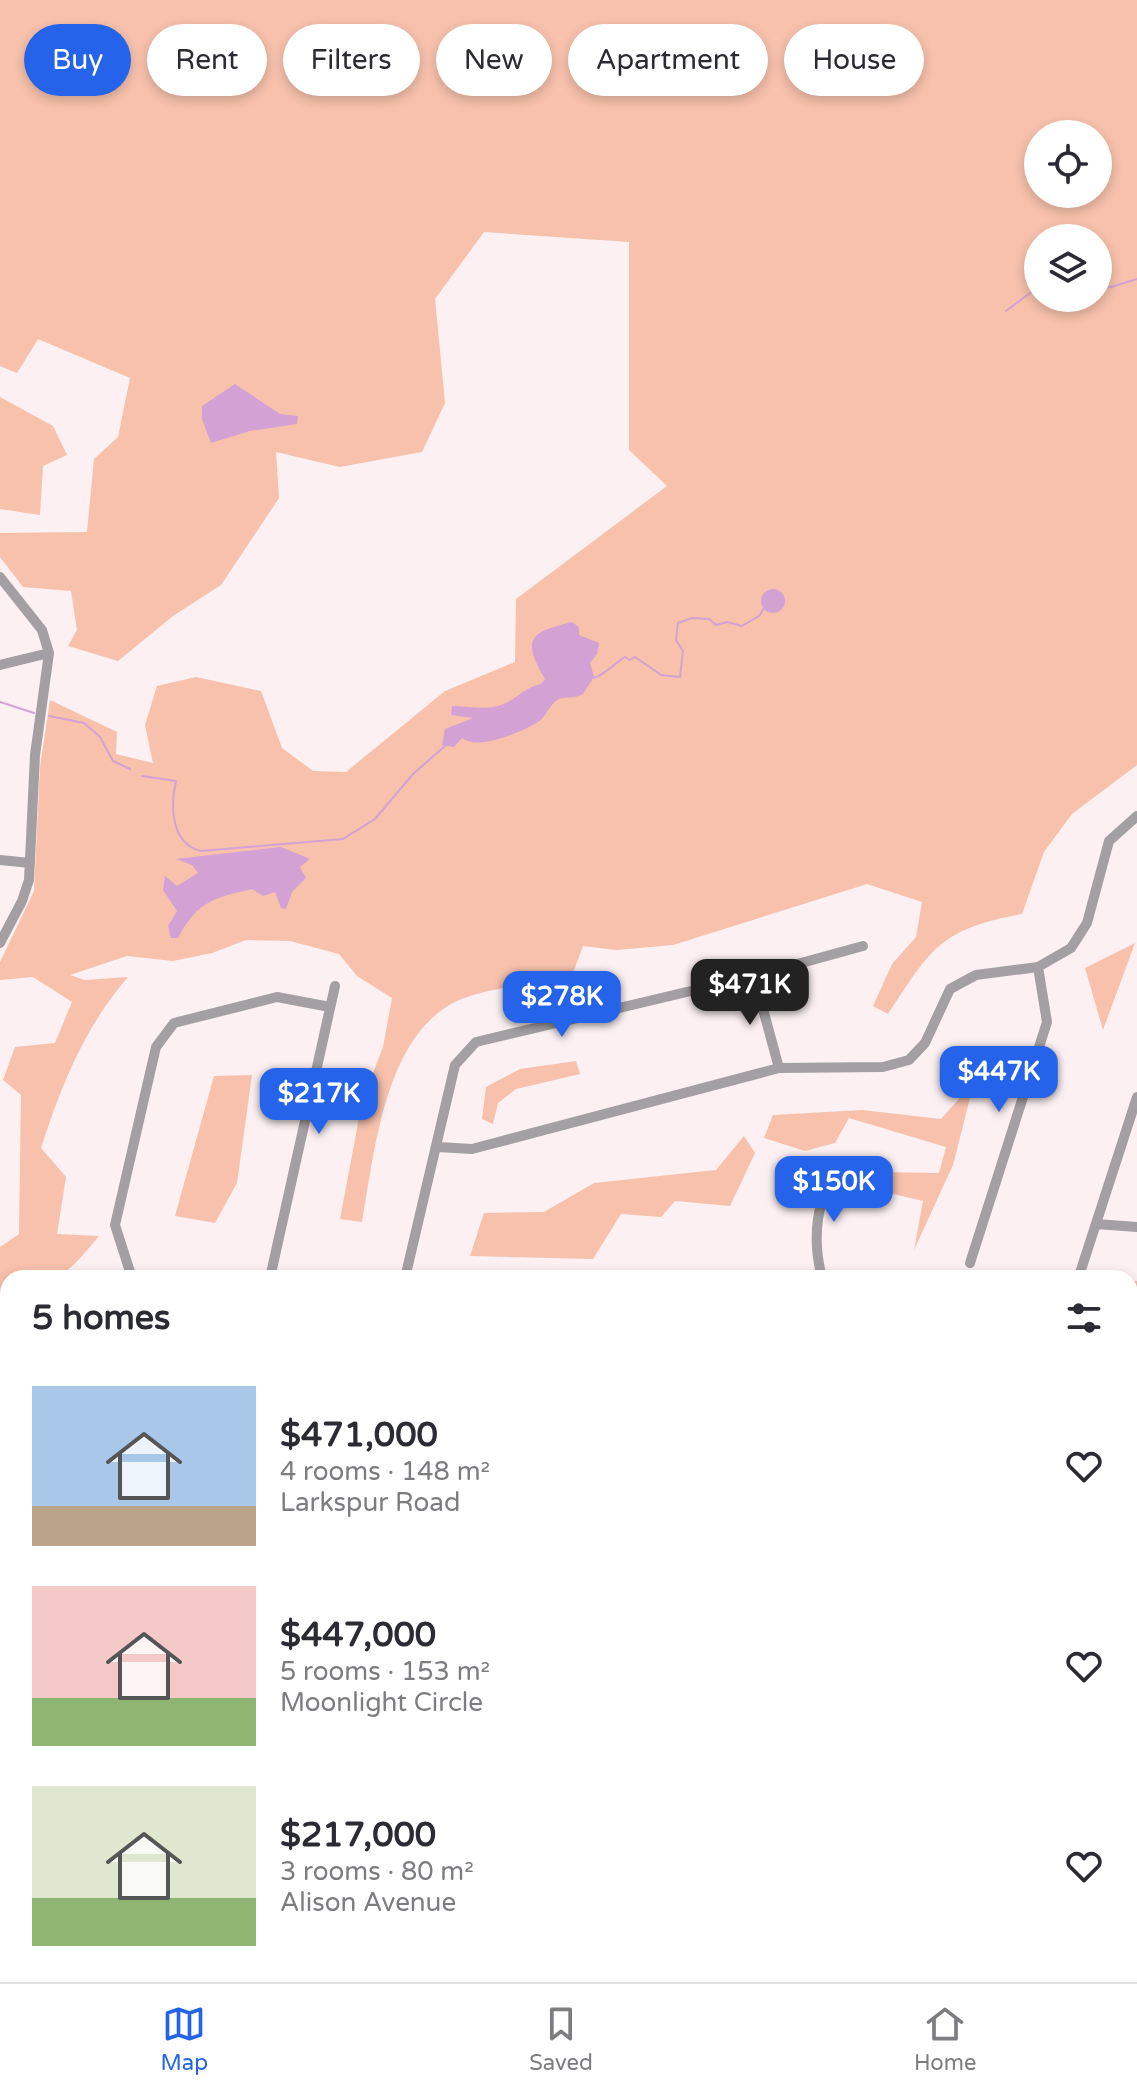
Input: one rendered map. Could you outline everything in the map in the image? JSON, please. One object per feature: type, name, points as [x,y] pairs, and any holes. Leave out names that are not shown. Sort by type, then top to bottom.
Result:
[{"type":"street","points":[[0,577],[42,630],[49,653],[35,755],[30,863],[22,901],[0,943]]},
{"type":"street","points":[[0,665],[49,653]]},
{"type":"street","points":[[438,1147],[472,1149],[779,1068],[883,1067],[909,1060],[925,1043],[950,989],[976,975],[1038,967],[1071,948],[1087,923],[1109,841],[1137,816]]},
{"type":"street","points":[[0,860],[30,863]]},
{"type":"street","points":[[407,1270],[455,1065],[476,1042],[754,976],[863,946]]},
{"type":"street","points":[[970,1263],[1047,1022],[1038,967]]},
{"type":"street","points":[[754,976],[779,1068]]},
{"type":"street","points":[[272,1270],[335,986]]},
{"type":"street","points":[[129,1270],[115,1225],[156,1047],[174,1023],[277,997],[330,1007]]},
{"type":"street","points":[[1081,1270],[1137,1097]]},
{"type":"street","points":[[820,1270],[817,1258],[818,1210],[825,1186],[837,1169]]},
{"type":"street","points":[[1096,1224],[1137,1227]]},
{"type":"shaded area","points":[[0,0],[1137,0],[1137,765],[1072,814],[1044,852],[1022,914],[973,927],[941,944],[916,972],[888,1014],[873,1006],[892,964],[916,937],[922,902],[867,884],[673,945],[616,950],[583,946],[571,978],[497,989],[457,1001],[432,1018],[413,1040],[398,1068],[379,1131],[362,1222],[340,1219],[362,1102],[383,1047],[392,998],[357,976],[339,954],[290,941],[246,940],[212,953],[173,961],[127,956],[70,975],[85,980],[128,977],[87,1036],[57,1102],[41,1148],[66,1177],[57,1234],[99,1236],[67,1270],[0,1270],[0,1247],[19,1234],[21,1095],[3,1080],[15,1047],[55,1043],[72,1002],[33,977],[0,980],[0,962],[34,891],[40,767],[50,700],[117,732],[116,754],[153,763],[145,725],[157,686],[196,677],[261,691],[282,748],[313,771],[346,772],[445,691],[515,662],[516,599],[667,486],[629,450],[629,242],[484,232],[435,299],[445,403],[422,452],[340,467],[276,452],[279,498],[221,585],[173,616],[118,661],[68,646],[77,630],[71,591],[23,587],[0,557],[0,533],[87,532],[94,459],[118,437],[130,378],[38,339],[17,373],[0,366]]},
{"type":"shaded area","points":[[235,384],[280,414],[298,416],[297,424],[250,431],[211,443],[202,419],[202,406]]},
{"type":"shaded area","points":[[0,397],[53,426],[67,455],[43,466],[40,515],[0,509]]},
{"type":"shaded area","points":[[773,589],[782,592],[785,601],[782,610],[773,613],[764,610],[761,601],[764,592]]},
{"type":"shaded area","points":[[572,622],[579,627],[579,635],[599,643],[597,654],[590,663],[594,677],[583,694],[559,699],[538,722],[511,735],[478,742],[462,738],[454,747],[442,745],[445,729],[473,718],[451,715],[452,706],[494,707],[541,684],[545,679],[533,654],[534,638],[547,629]]},
{"type":"shaded area","points":[[281,847],[310,859],[300,867],[306,878],[292,892],[286,909],[281,908],[275,892],[263,896],[252,889],[239,892],[218,898],[200,908],[178,938],[171,938],[168,926],[177,911],[163,890],[165,876],[177,886],[198,873],[192,865],[176,859]]},
{"type":"shaded area","points":[[1135,943],[1103,1030],[1085,968]]},
{"type":"shaded area","points":[[576,1061],[580,1074],[516,1089],[498,1103],[493,1124],[482,1119],[486,1087],[520,1069]]},
{"type":"shaded area","points":[[252,1075],[237,1183],[215,1223],[175,1216],[214,1076]]},
{"type":"shaded area","points":[[974,1082],[953,1165],[914,1250],[923,1201],[864,1187],[870,1172],[939,1173],[946,1147],[849,1118],[835,1143],[805,1151],[764,1138],[773,1115],[862,1110],[941,1119]]},
{"type":"shaded area","points":[[744,1136],[755,1153],[730,1206],[675,1201],[661,1217],[621,1214],[593,1259],[470,1256],[484,1213],[544,1212],[594,1183],[716,1170]]},
{"type":"waterway","points":[[1112,287],[1137,279]]},
{"type":"waterway","points":[[1006,311],[1024,298]]},
{"type":"waterway","points":[[593,678],[625,657],[630,660],[635,657],[661,675],[680,677],[683,651],[676,640],[678,623],[692,618],[709,619],[716,625],[727,622],[742,626],[759,616],[764,608]]},
{"type":"waterway","points":[[0,702],[34,713]]},
{"type":"waterway","points":[[49,716],[84,723],[100,737],[113,761],[130,769]]},
{"type":"waterway","points":[[142,776],[176,781],[173,812],[178,832],[191,847],[201,851],[343,839],[375,819],[413,774],[446,745]]}]
